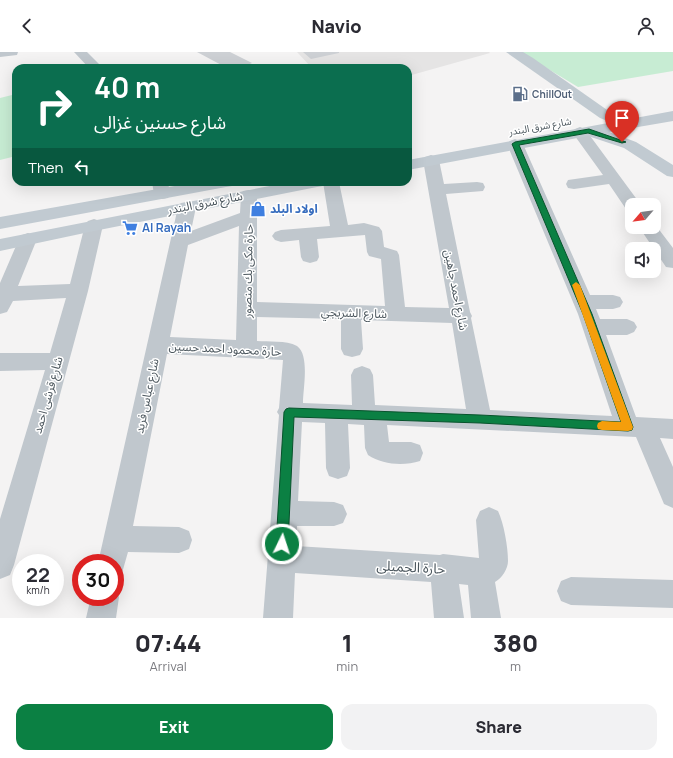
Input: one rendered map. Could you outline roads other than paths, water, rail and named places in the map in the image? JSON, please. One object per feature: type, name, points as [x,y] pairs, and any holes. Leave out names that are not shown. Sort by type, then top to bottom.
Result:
[{"type":"main road","points":[[513,52],[605,116]]},
{"type":"main road","name":"شارع شرق البندر","points":[[412,162],[431,149],[673,104]]},
{"type":"main road","name":"شارع شرق البندر","points":[[431,149],[515,144],[673,116]]},
{"type":"main road","points":[[640,122],[645,140],[667,168]]},
{"type":"main road","points":[[584,132],[622,142],[667,168]]},
{"type":"main road","name":"شارع شرق البندر","points":[[0,223],[161,188],[183,186]]},
{"type":"main road","name":"شارع شرق البندر","points":[[0,245],[94,225],[296,186]]},
{"type":"street","points":[[0,53],[12,52]]},
{"type":"street","points":[[80,52],[92,64]]},
{"type":"street","points":[[584,132],[613,179],[627,198]]},
{"type":"street","points":[[515,144],[636,427],[673,496]]},
{"type":"street","name":"شارع احمد جاهين","points":[[431,149],[437,189],[462,316],[480,419]]},
{"type":"street","points":[[574,184],[613,179]]},
{"type":"street","points":[[332,186],[340,231]]},
{"type":"street","points":[[437,189],[477,187]]},
{"type":"street","name":"حارة مكى بك منصور","points":[[246,348],[250,216],[249,195]]},
{"type":"street","name":"شارع عباس فريد","points":[[115,551],[187,207]]},
{"type":"street","points":[[180,241],[250,216]]},
{"type":"street","name":"شارع قرشى احمد","points":[[0,565],[57,360],[78,291],[94,225]]},
{"type":"street","points":[[281,236],[309,235],[314,233],[369,229],[372,231],[374,235],[376,252],[390,255],[396,314]]},
{"type":"street","points":[[653,234],[673,262]]},
{"type":"street","points":[[309,235],[310,257]]},
{"type":"street","points":[[28,239],[3,301],[78,291]]},
{"type":"street","points":[[583,302],[612,302]]},
{"type":"street","name":"شارع الشربجي","points":[[247,309],[462,316]]},
{"type":"street","points":[[351,313],[352,349]]},
{"type":"street","points":[[592,327],[627,327]]},
{"type":"street","name":"حارة محمود احمد حسين","points":[[158,345],[246,348],[283,351],[289,352],[294,357],[289,412],[278,618]]},
{"type":"street","points":[[0,362],[57,360]]},
{"type":"street","points":[[362,376],[377,448],[380,451],[385,452],[411,453]]},
{"type":"street","points":[[289,412],[480,419],[673,429]]},
{"type":"street","points":[[336,414],[338,468]]},
{"type":"street","points":[[284,513],[334,514]]},
{"type":"street","points":[[486,618],[480,571],[486,572],[492,568],[494,562],[489,520]]},
{"type":"street","points":[[115,551],[179,540]]},
{"type":"street","name":"حارة الجميلى","points":[[281,559],[480,571]]},
{"type":"street","points":[[442,568],[449,618]]},
{"type":"street","points":[[571,591],[673,594]]},
{"type":"street","points":[[101,618],[104,606]]},
{"type":"place","name":"ChillOut","points":[[520,94]]},
{"type":"place","name":"اولاد البلد","points":[[258,209]]},
{"type":"place","name":"Al Rayah","points":[[130,228]]}]
